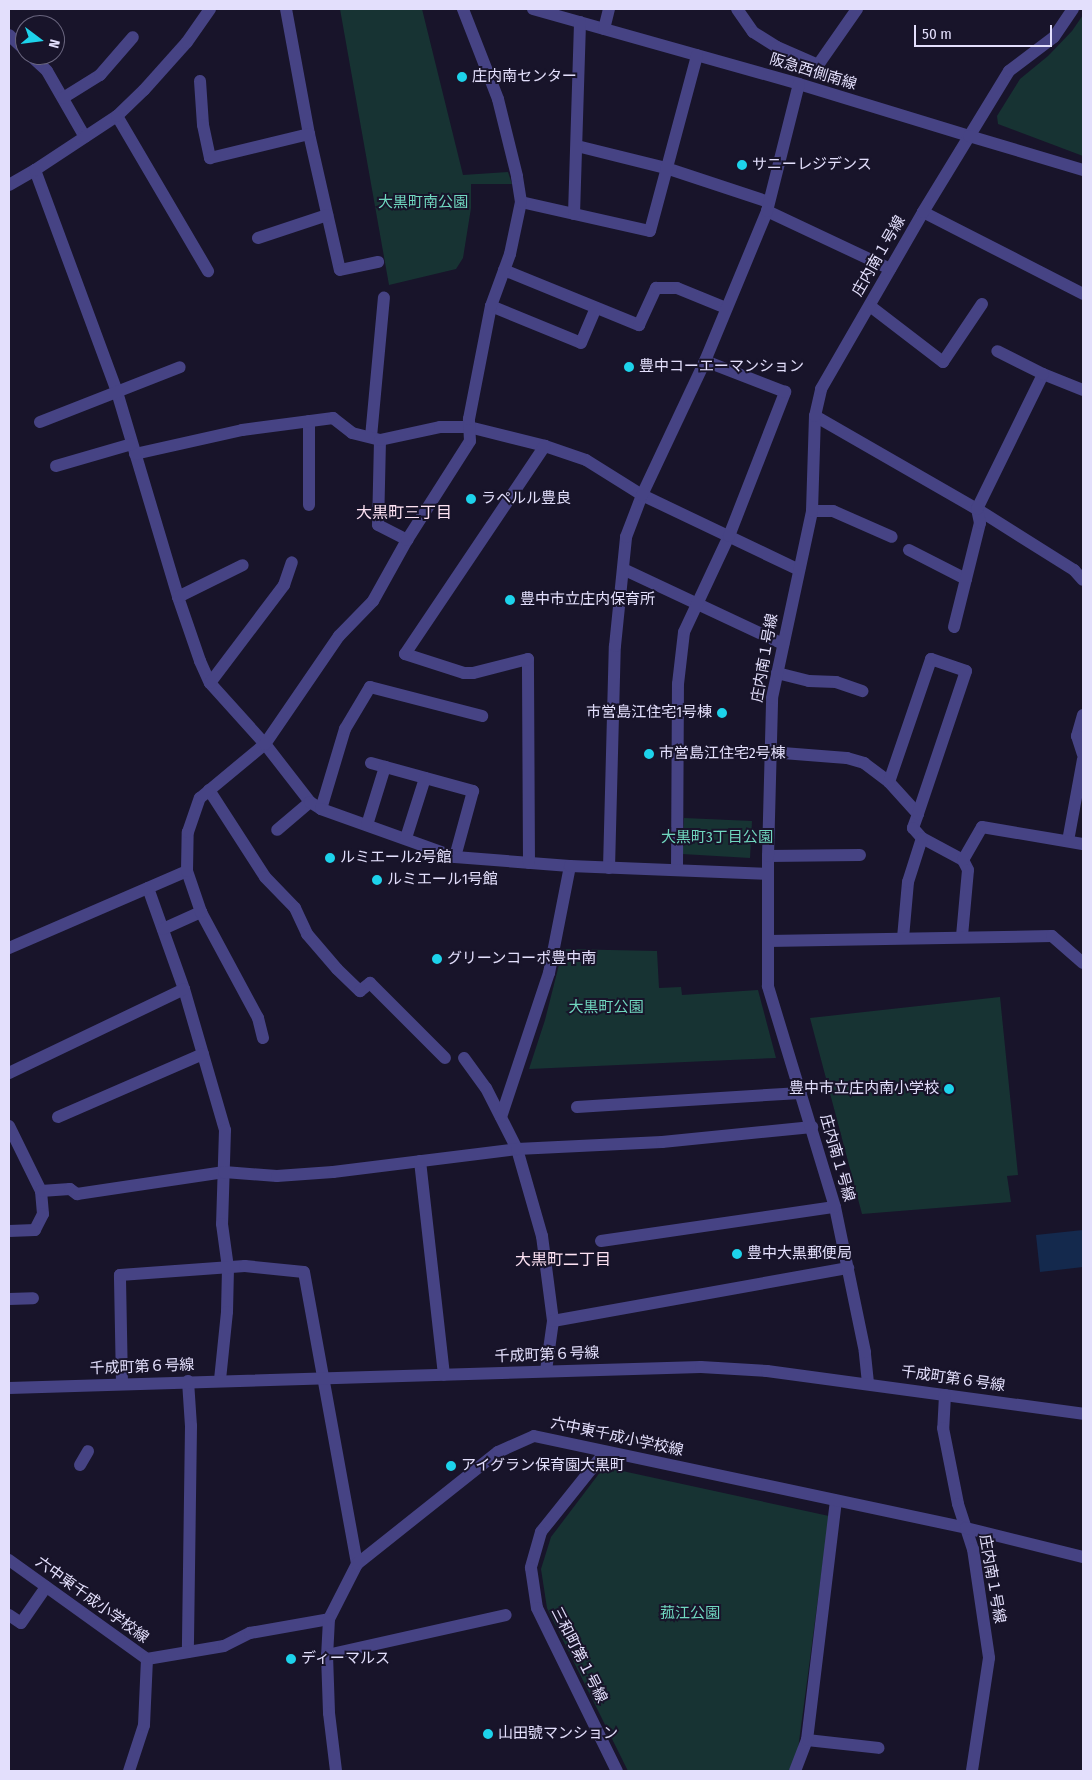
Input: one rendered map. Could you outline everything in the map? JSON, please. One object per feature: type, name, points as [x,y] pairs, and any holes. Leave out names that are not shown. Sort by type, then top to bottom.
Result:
[{"type":"street","points":[[9,185],[117,116],[144,90],[187,42],[210,9]]},
{"type":"street","points":[[286,9],[309,134],[340,270],[378,262]]},
{"type":"street","points":[[263,1038],[258,1018],[201,912],[187,871],[188,832],[200,798],[265,744],[339,636],[373,601],[407,540],[470,441],[469,419],[491,306],[510,254],[521,202],[517,176],[498,99],[463,9]]},
{"type":"street","name":"阪急西側南線","points":[[533,9],[798,84],[1083,170]]},
{"type":"street","points":[[604,29],[609,9]]},
{"type":"street","points":[[737,9],[753,32],[778,47],[818,65],[857,9]]},
{"type":"street","name":"庄内南１号線","points":[[868,1383],[865,1352],[835,1207],[768,986],[768,856],[772,698],[812,511],[814,416],[821,389],[890,269],[1009,71],[1054,37],[1074,9]]},
{"type":"street","points":[[574,214],[580,22]]},
{"type":"street","points":[[62,98],[100,75],[133,37]]},
{"type":"street","points":[[521,202],[650,231],[697,55]]},
{"type":"street","points":[[41,65],[47,71],[85,137]]},
{"type":"street","points":[[200,81],[203,125],[210,158],[309,134]]},
{"type":"street","points":[[609,868],[615,646],[626,537],[642,495],[705,361],[768,206],[798,84]]},
{"type":"street","points":[[117,116],[208,270]]},
{"type":"street","points":[[576,146],[666,168],[768,206],[890,269]]},
{"type":"street","points":[[35,170],[117,392],[178,597],[210,683],[265,744],[316,805],[455,857],[570,866],[768,874]]},
{"type":"street","points":[[924,212],[1083,294]]},
{"type":"street","points":[[258,238],[327,215]]},
{"type":"street","points":[[504,270],[639,325],[656,288],[677,288],[726,308]]},
{"type":"street","points":[[384,298],[375,439],[378,525],[407,540]]},
{"type":"street","points":[[870,306],[943,362],[982,304]]},
{"type":"street","points":[[491,306],[581,343],[596,308]]},
{"type":"street","points":[[997,351],[1043,374],[1083,390]]},
{"type":"street","points":[[677,870],[678,684],[684,632],[698,606],[729,536],[784,392],[705,361]]},
{"type":"street","points":[[40,422],[180,366]]},
{"type":"street","points":[[954,627],[980,523],[977,509],[1043,374]]},
{"type":"street","points":[[814,416],[977,509],[1074,570],[1083,580]]},
{"type":"street","points":[[56,466],[134,449],[242,430],[333,418],[352,433],[375,439],[440,428],[469,427],[544,446],[586,460],[642,495],[799,570]]},
{"type":"street","points":[[309,422],[309,505]]},
{"type":"street","points":[[528,863],[528,659],[474,673],[464,673],[405,654],[544,446]]},
{"type":"street","points":[[812,511],[833,511],[892,537]]},
{"type":"street","points":[[909,550],[966,579]]},
{"type":"street","points":[[210,683],[284,585],[292,562]]},
{"type":"street","points":[[178,597],[244,565]]},
{"type":"street","points":[[623,569],[698,606],[783,644]]},
{"type":"street","points":[[889,782],[931,659],[966,672],[913,828],[922,838],[963,860],[968,870],[962,936]]},
{"type":"street","points":[[777,673],[809,681],[836,682],[862,691]]},
{"type":"street","points":[[277,830],[316,805],[345,729],[370,687],[482,716]]},
{"type":"street","points":[[1083,715],[1077,736],[1083,754]]},
{"type":"street","points":[[770,752],[847,758],[864,763],[889,782],[918,814]]},
{"type":"street","points":[[1068,842],[1083,759]]},
{"type":"street","points":[[371,763],[473,791],[455,857]]},
{"type":"street","points":[[367,825],[385,767]]},
{"type":"street","points":[[406,838],[424,778]]},
{"type":"street","points":[[209,790],[264,877],[295,908],[307,934],[337,969],[360,991],[370,983],[445,1058]]},
{"type":"street","points":[[963,860],[982,828],[1083,844]]},
{"type":"street","points":[[903,938],[908,882],[922,838]]},
{"type":"street","points":[[768,856],[860,855]]},
{"type":"street","points":[[501,1117],[548,972],[570,866]]},
{"type":"street","points":[[9,948],[187,871]]},
{"type":"street","points":[[148,888],[184,989],[225,1130],[222,1224],[228,1268],[227,1312],[220,1380]]},
{"type":"street","points":[[163,928],[201,912]]},
{"type":"street","points":[[768,941],[962,936],[1052,936],[1083,964]]},
{"type":"street","points":[[9,1073],[184,989]]},
{"type":"street","points":[[58,1117],[203,1054]]},
{"type":"street","points":[[464,1058],[486,1088],[517,1149],[542,1236],[553,1321],[546,1372]]},
{"type":"street","points":[[577,1107],[801,1092]]},
{"type":"street","points":[[9,1126],[41,1191],[43,1214],[35,1230],[9,1231]]},
{"type":"street","points":[[41,1191],[70,1189],[77,1194],[224,1172],[277,1176],[517,1149],[662,1142],[812,1127]]},
{"type":"street","points":[[420,1161],[444,1375]]},
{"type":"street","points":[[601,1241],[835,1207]]},
{"type":"street","points":[[122,1383],[120,1275],[245,1266],[304,1272],[357,1564]]},
{"type":"street","points":[[553,1321],[848,1268]]},
{"type":"street","points":[[9,1299],[33,1298]]},
{"type":"street","name":"千成町第６号線","points":[[9,1388],[220,1380],[701,1367],[767,1371],[868,1383],[1083,1414]]},
{"type":"street","points":[[188,1381],[191,1426],[188,1652]]},
{"type":"street","name":"庄内南１号線","points":[[945,1394],[943,1428],[958,1504],[973,1549],[989,1658],[972,1771]]},
{"type":"street","name":"六中東千成小学校線","points":[[9,1560],[147,1659],[224,1646],[250,1633],[329,1619],[357,1564],[498,1452],[534,1436],[966,1528],[1083,1557]]},
{"type":"street","points":[[80,1465],[88,1450]]},
{"type":"street","name":"三和町第１号線","points":[[605,1452],[541,1532],[531,1568],[537,1608],[617,1771]]},
{"type":"street","points":[[796,1771],[807,1740],[836,1501]]},
{"type":"street","points":[[9,1615],[21,1623],[46,1587]]},
{"type":"street","points":[[327,1655],[506,1615]]},
{"type":"street","points":[[329,1619],[327,1655],[329,1712],[336,1771]]},
{"type":"street","points":[[129,1771],[144,1725],[147,1659]]},
{"type":"street","points":[[807,1740],[879,1748]]},
{"type":"green space","name":"大黒町南公園","points":[[340,9],[422,9],[463,175],[508,172],[512,184],[471,184],[471,208],[463,258],[456,269],[389,285]]},
{"type":"green space","points":[[1083,15],[1083,156],[998,124],[997,116],[1020,79],[1048,56],[1072,31]]},
{"type":"green space","name":"大黒町3丁目公園","points":[[684,818],[752,821],[750,858],[682,854]]},
{"type":"green space","name":"大黒町公園","points":[[563,949],[657,951],[659,988],[681,987],[682,995],[758,990],[776,1058],[529,1069],[545,1020]]},
{"type":"green space","points":[[1000,997],[1018,1175],[1007,1176],[1011,1202],[862,1214],[810,1018]]},
{"type":"green space","name":"菰江公園","points":[[604,1467],[829,1516],[798,1749],[790,1771],[628,1771],[547,1608],[541,1569],[551,1537]]},
{"type":"water","points":[[1083,1230],[1083,1267],[1040,1272],[1036,1235]]},
{"type":"place","name":"庄内南センター","points":[[462,77]]},
{"type":"place","name":"サニーレジデンス","points":[[742,165]]},
{"type":"place","name":"豊中コーエーマンション","points":[[629,367]]},
{"type":"place","name":"ラペルル豊良","points":[[471,499]]},
{"type":"place","name":"豊中市立庄内保育所","points":[[510,600]]},
{"type":"place","name":"市営島江住宅1号棟","points":[[722,713]]},
{"type":"place","name":"市営島江住宅2号棟","points":[[649,754]]},
{"type":"place","name":"ルミエール2号館","points":[[330,858]]},
{"type":"place","name":"ルミエール1号館","points":[[377,880]]},
{"type":"place","name":"グリーンコーポ豊中南","points":[[437,959]]},
{"type":"place","name":"豊中市立庄内南小学校","points":[[949,1089]]},
{"type":"place","name":"豊中大黒郵便局","points":[[737,1254]]},
{"type":"place","name":"アイグラン保育園大黒町","points":[[451,1466]]},
{"type":"place","name":"ディーマルス","points":[[291,1659]]},
{"type":"place","name":"山田號マンション","points":[[488,1734]]},
{"type":"district","name":"大黒町三丁目","points":[[404,513]]},
{"type":"district","name":"大黒町二丁目","points":[[563,1260]]}]
